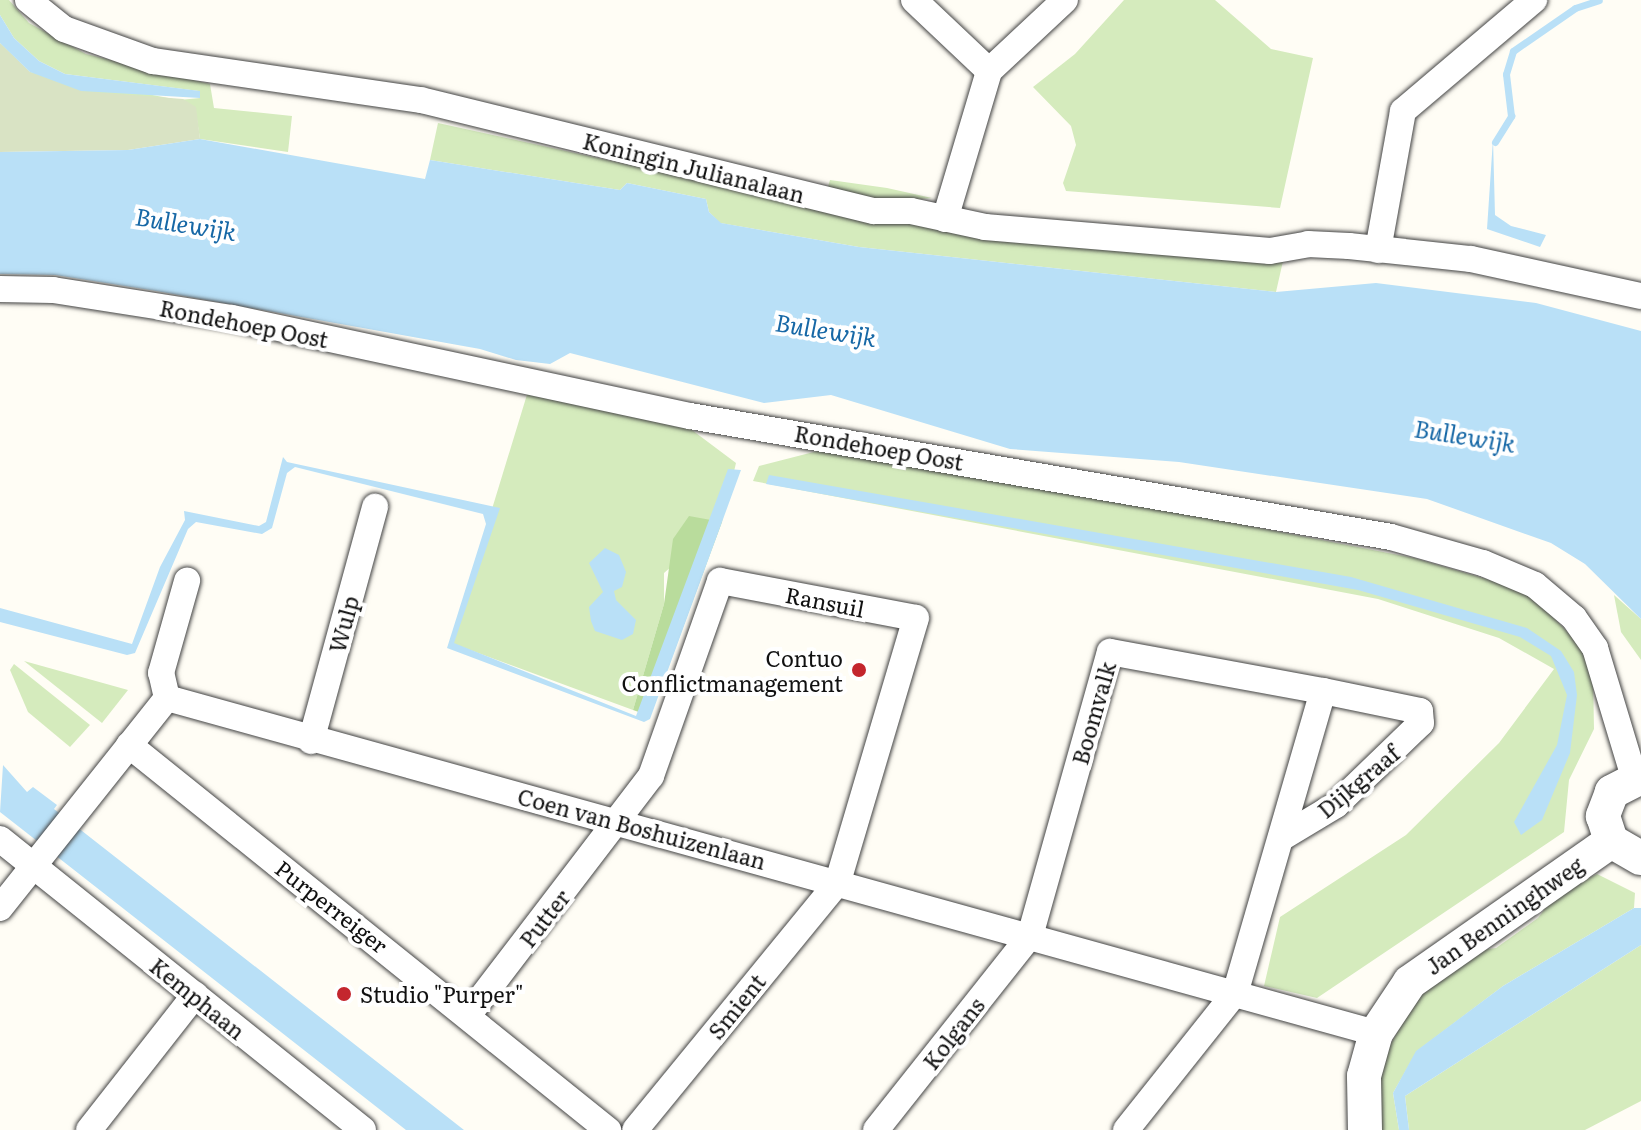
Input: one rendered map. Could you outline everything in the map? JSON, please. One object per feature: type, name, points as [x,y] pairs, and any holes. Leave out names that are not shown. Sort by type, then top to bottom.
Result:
[{"type":"street","name":"Koningin Julianalaan","points":[[28,0],[64,29],[153,61],[421,100],[835,203],[945,219],[1270,251],[1308,244],[1471,259],[1641,296]]},
{"type":"street","points":[[914,0],[989,71]]},
{"type":"street","points":[[945,219],[989,71],[1065,0]]},
{"type":"street","points":[[1378,250],[1403,111],[1534,0]]},
{"type":"street","name":"Rondehoep Oost","points":[[0,289],[53,290],[232,318],[690,416],[1391,537],[1483,563],[1535,585],[1574,618],[1603,669],[1637,777]]},
{"type":"street","name":"Wulp","points":[[311,741],[375,507]]},
{"type":"street","points":[[0,908],[167,698],[161,673],[187,581]]},
{"type":"street","name":"Ransuil","points":[[620,821],[651,776],[720,581],[916,618],[838,882]]},
{"type":"street","name":"Boomvalk","points":[[1030,936],[1110,652],[1420,711]]},
{"type":"street","points":[[1126,1130],[1235,993],[1323,691]]},
{"type":"street","name":"Coen van Boshuizenlaan","points":[[167,698],[311,741],[620,821],[1376,1033]]},
{"type":"street","name":"Dijkgraaf","points":[[1281,838],[1336,805],[1395,753],[1421,723],[1420,711]]},
{"type":"street","name":"Purperreiger","points":[[129,745],[469,1014],[608,1130]]},
{"type":"street","points":[[1637,777],[1612,792],[1606,803],[1605,829],[1611,841],[1641,858]]},
{"type":"street","name":"Putter","points":[[469,1014],[620,821]]},
{"type":"street","name":"Kemphaan","points":[[0,839],[40,858],[195,995],[363,1130]]},
{"type":"street","name":"Jan Benninghweg","points":[[1365,1130],[1364,1076],[1376,1033],[1410,982],[1434,960],[1611,841]]},
{"type":"street","name":"Smient","points":[[635,1130],[838,882]]},
{"type":"street","name":"Kolgans","points":[[876,1130],[1030,936]]},
{"type":"street","points":[[89,1130],[195,995]]},
{"type":"green space","points":[[0,0],[9,0],[29,23],[86,54],[210,84],[214,108],[292,116],[288,152],[200,139],[195,107],[42,115],[0,43],[30,72],[179,100],[200,98],[199,91],[65,74],[39,61],[14,38],[0,15]]},
{"type":"green space","points":[[1124,0],[1215,0],[1271,49],[1313,58],[1280,208],[1066,191],[1063,183],[1076,145],[1071,126],[1033,87],[1075,54]]},
{"type":"green space","points":[[0,43],[30,72],[81,91],[183,99],[196,107],[200,139],[128,150],[0,152]]},
{"type":"green space","points":[[438,123],[825,208],[1283,261],[1276,292],[859,247],[720,223],[709,212],[706,199],[627,183],[620,190],[430,160]]},
{"type":"green space","points":[[830,180],[932,198],[877,203],[827,190]]},
{"type":"green space","points":[[529,388],[672,415],[736,463],[722,522],[664,573],[664,604],[633,710],[451,643]]},
{"type":"green space","points":[[837,446],[1414,558],[1528,591],[1578,643],[1593,675],[1594,729],[1569,780],[1564,832],[1317,998],[1264,986],[1280,917],[1406,835],[1499,743],[1554,669],[1499,638],[1378,599],[753,481],[759,466]]},
{"type":"green space","points":[[689,516],[722,522],[650,716],[633,710],[664,604],[673,539]]},
{"type":"green space","points":[[1614,595],[1641,619],[1641,660],[1621,632]]},
{"type":"green space","points":[[24,661],[42,666],[128,690],[102,723]]},
{"type":"green space","points":[[14,664],[90,725],[70,747],[28,712],[10,670]]},
{"type":"green space","points":[[1597,874],[1635,893],[1634,908],[1503,986],[1417,1051],[1393,1093],[1399,1130],[1382,1130],[1379,1088],[1385,1054],[1416,999],[1469,952],[1496,948],[1538,918],[1556,894]]},
{"type":"green space","points":[[1641,945],[1641,1101],[1585,1130],[1409,1130],[1405,1096]]},
{"type":"water","points":[[0,15],[14,38],[39,61],[65,74],[200,91],[200,98],[81,91],[30,72],[0,43]]},
{"type":"water","name":"Bullewijk","points":[[200,139],[425,179],[430,160],[620,190],[627,183],[706,199],[709,212],[721,223],[859,247],[1276,292],[1376,283],[1536,303],[1641,331],[1641,619],[1585,564],[1551,543],[1427,499],[1179,462],[1010,449],[831,395],[764,403],[570,353],[550,364],[516,360],[480,349],[156,291],[55,275],[0,274],[0,152],[128,150]]},
{"type":"water","points":[[1493,139],[1495,215],[1511,226],[1546,235],[1540,247],[1487,229]]},
{"type":"water","points":[[283,457],[287,462],[500,508],[454,643],[636,716],[728,469],[741,470],[650,719],[644,722],[447,648],[486,524],[483,514],[295,467],[287,473],[272,528],[262,534],[196,522],[188,529],[135,653],[127,655],[0,622],[0,608],[132,644],[160,567],[185,520],[184,511],[259,526],[266,522]]},
{"type":"water","points":[[769,475],[1351,577],[1527,628],[1561,651],[1574,672],[1577,695],[1570,753],[1542,820],[1521,835],[1514,822],[1557,745],[1567,695],[1551,656],[1520,637],[1358,590],[766,484]]},
{"type":"water","points":[[605,548],[619,555],[626,572],[622,587],[614,591],[616,600],[636,620],[633,634],[622,640],[595,631],[591,621],[589,607],[603,592],[589,563]]},
{"type":"water","points":[[3,765],[27,792],[33,787],[57,805],[54,809],[464,1130],[406,1130],[0,812]]},
{"type":"water","points":[[1634,908],[1641,908],[1641,945],[1405,1096],[1409,1130],[1399,1130],[1393,1093],[1416,1051],[1503,986]]},
{"type":"waterway","points":[[1495,142],[1511,116],[1506,74],[1513,51],[1575,8],[1599,0]]},
{"type":"place","name":"Contuo Conflictmanagement","points":[[859,670]]},
{"type":"place","name":"Studio \"Purper\"","points":[[344,994]]}]
